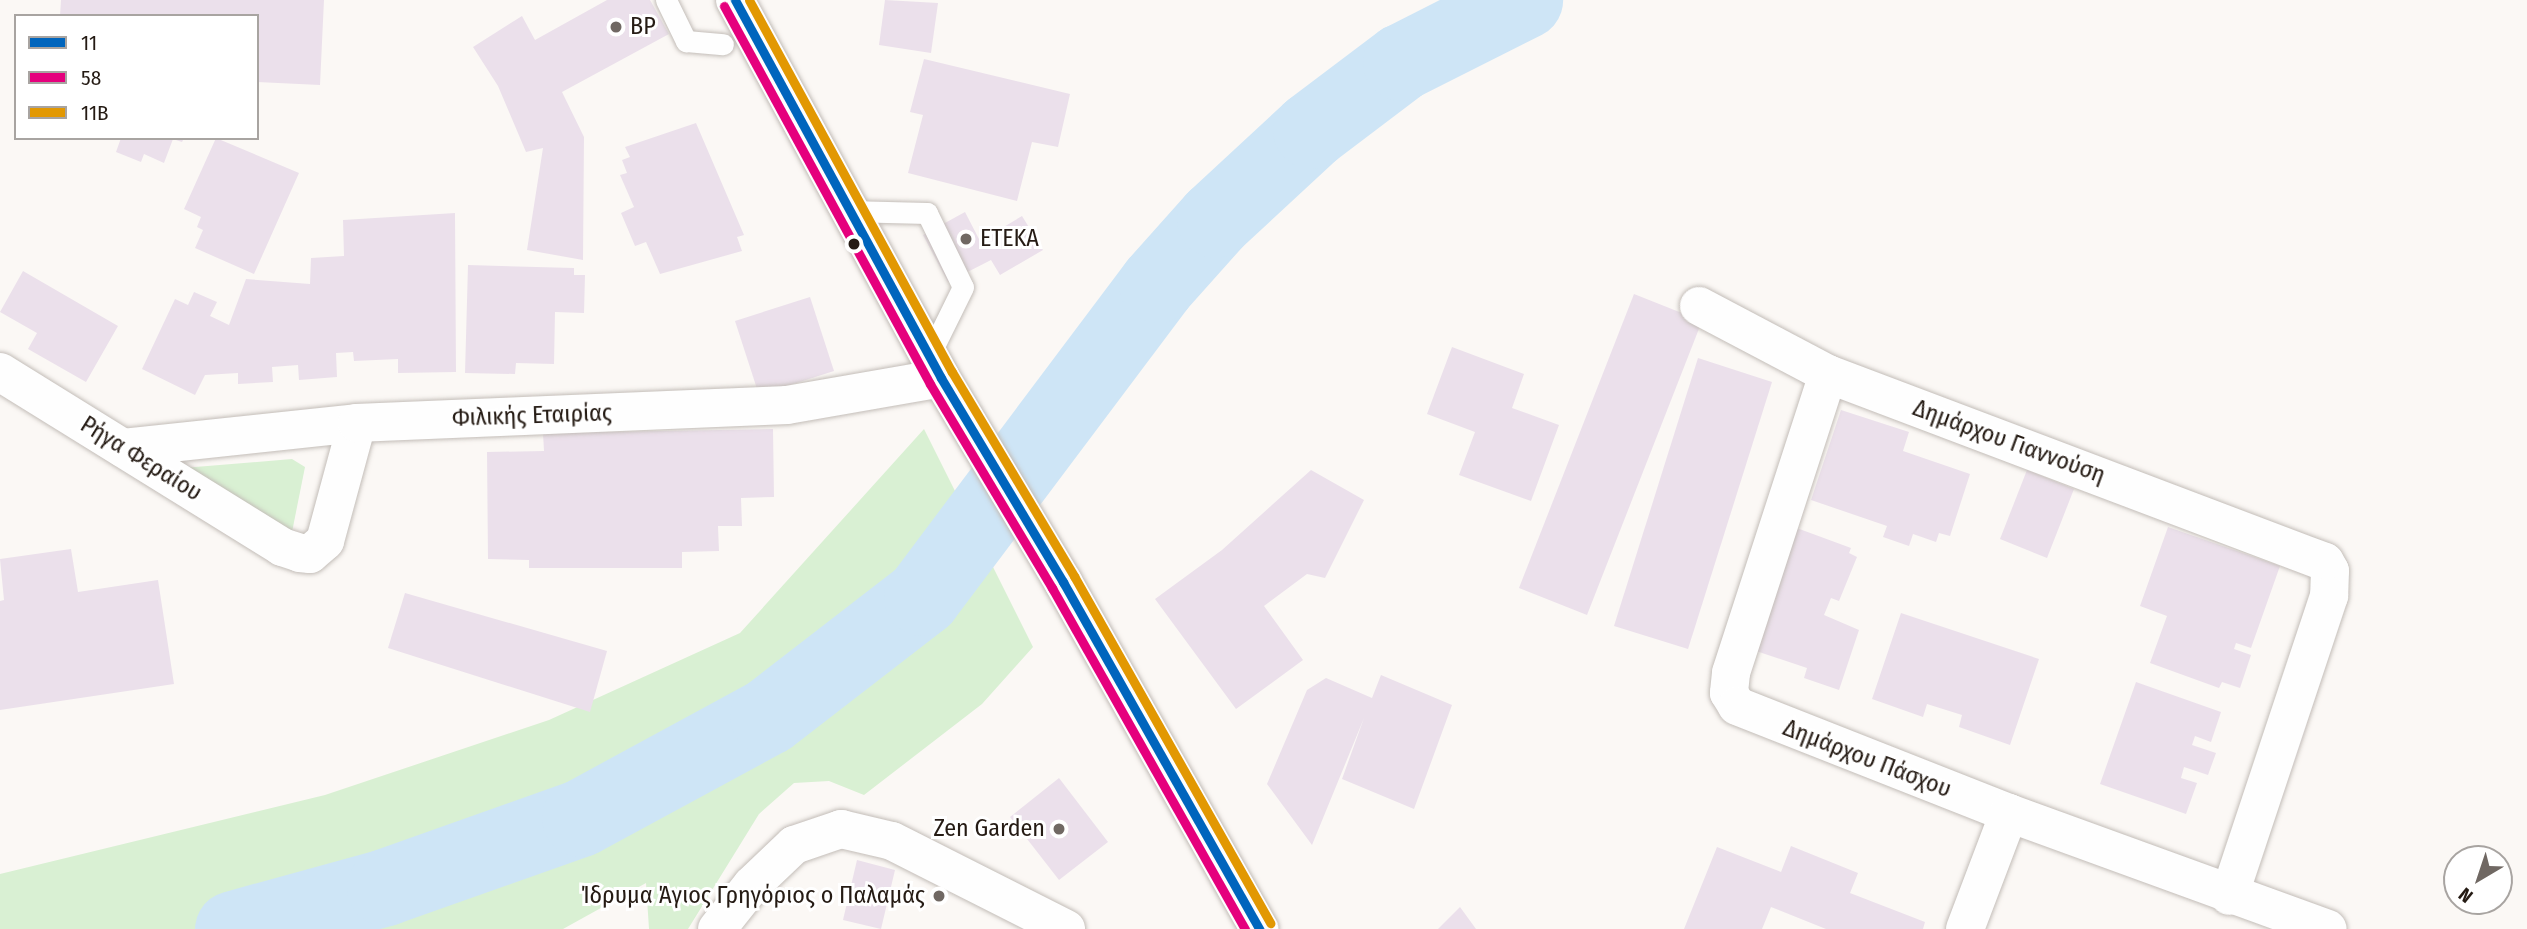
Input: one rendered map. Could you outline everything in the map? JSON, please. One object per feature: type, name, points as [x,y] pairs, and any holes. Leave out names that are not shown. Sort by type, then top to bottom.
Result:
[{"type":"street","points":[[735,0],[935,367],[964,413],[1259,929]]},
{"type":"street","name":"Δημάρχου Γιαννούση","points":[[1699,306],[1828,374],[2325,562],[2330,571],[2329,596],[2229,896]]},
{"type":"street","name":"Φιλικής Εταιρίας","points":[[122,448],[356,423],[787,405],[935,367]]},
{"type":"street","name":"Ρήγα Φεραίου","points":[[0,372],[282,547],[310,554],[326,541],[356,423]]},
{"type":"street","name":"Δημάρχου Πάσχου","points":[[1828,374],[1731,673],[1731,699],[1746,712],[2229,896],[2328,929]]},
{"type":"street","points":[[1965,929],[2009,813]]},
{"type":"street","points":[[717,929],[752,886],[794,845],[841,829],[892,841],[1066,929]]},
{"type":"lane","points":[[666,0],[686,41],[723,44]]},
{"type":"lane","points":[[848,211],[927,213],[962,287],[935,367]]},
{"type":"green space","points":[[924,429],[1033,647],[982,704],[864,795],[829,781],[794,783],[759,814],[688,929],[649,929],[646,883],[563,929],[0,929],[0,874],[325,795],[549,720],[740,633]]},
{"type":"green space","points":[[292,459],[305,467],[292,532],[183,468]]},
{"type":"building","points":[[61,0],[324,0],[320,85],[259,82],[259,14],[60,14]]},
{"type":"building","points":[[607,0],[650,0],[669,34],[562,92],[584,137],[583,260],[527,250],[543,148],[526,152],[498,86],[473,47],[522,16],[535,40]]},
{"type":"building","points":[[885,0],[938,3],[931,53],[879,45]]},
{"type":"building","points":[[924,59],[1070,94],[1058,147],[1032,142],[1017,201],[908,173],[923,115],[910,112]]},
{"type":"building","points":[[696,123],[744,235],[737,237],[742,251],[660,274],[646,242],[635,246],[621,213],[634,207],[620,175],[627,173],[622,160],[630,157],[625,147]]},
{"type":"building","points":[[120,140],[173,140],[164,163],[144,154],[141,162],[116,152]]},
{"type":"building","points":[[215,140],[299,173],[254,274],[195,248],[203,230],[197,227],[201,217],[184,209]]},
{"type":"building","points":[[965,212],[980,241],[1022,216],[1043,250],[1000,275],[991,260],[948,282],[923,235]]},
{"type":"building","points":[[455,213],[456,372],[398,373],[398,359],[354,361],[353,352],[336,353],[337,377],[299,380],[298,365],[272,367],[273,382],[238,384],[238,373],[205,375],[195,395],[142,369],[175,299],[188,305],[194,292],[217,302],[210,316],[229,325],[246,279],[310,284],[311,258],[344,256],[343,220]]},
{"type":"building","points":[[468,265],[574,268],[574,275],[585,275],[584,313],[555,312],[554,364],[516,363],[515,374],[465,373]]},
{"type":"building","points":[[23,271],[118,326],[86,382],[28,349],[37,333],[0,312]]},
{"type":"building","points":[[1634,294],[1702,321],[1587,615],[1519,588]]},
{"type":"building","points":[[810,297],[834,371],[759,395],[735,321]]},
{"type":"building","points":[[1452,347],[1524,374],[1512,408],[1559,425],[1531,501],[1459,475],[1475,432],[1427,414]]},
{"type":"building","points":[[1698,358],[1772,382],[1688,649],[1614,626]]},
{"type":"building","points":[[1841,410],[1909,432],[1903,451],[1970,474],[1950,536],[1939,533],[1936,542],[1913,534],[1909,546],[1883,537],[1887,526],[1811,500]]},
{"type":"building","points":[[773,429],[774,497],[741,498],[742,526],[718,526],[719,551],[682,552],[682,568],[529,568],[529,560],[488,559],[487,452],[544,451],[543,433]]},
{"type":"building","points":[[1311,470],[1364,500],[1325,578],[1307,574],[1264,606],[1303,660],[1236,709],[1155,599],[1222,550]]},
{"type":"building","points":[[2027,470],[2074,489],[2047,558],[2000,539]]},
{"type":"building","points":[[1794,527],[1851,548],[1849,553],[1857,557],[1839,601],[1831,598],[1824,615],[1859,630],[1839,690],[1804,678],[1807,668],[1753,650]]},
{"type":"building","points":[[2168,527],[2280,566],[2251,648],[2236,643],[2234,649],[2251,655],[2240,688],[2222,682],[2219,688],[2150,663],[2167,616],[2140,606]]},
{"type":"building","points":[[71,549],[78,592],[158,580],[174,684],[0,710],[0,601],[4,600],[0,559]]},
{"type":"building","points":[[405,593],[607,651],[590,712],[388,648]]},
{"type":"building","points":[[1901,613],[2039,659],[2010,745],[1959,727],[1962,715],[1927,704],[1923,717],[1872,699]]},
{"type":"building","points":[[1381,675],[1452,705],[1414,809],[1342,779],[1364,718],[1312,845],[1267,784],[1307,690],[1326,678],[1372,698]]},
{"type":"building","points":[[2136,682],[2221,712],[2211,742],[2195,736],[2192,745],[2216,753],[2208,775],[2184,767],[2181,778],[2197,783],[2186,814],[2100,784]]},
{"type":"building","name":"Zen Garden","points":[[1059,778],[1108,842],[1059,880],[1010,817]]},
{"type":"building","points":[[1791,846],[1858,873],[1850,893],[1925,922],[1923,929],[1826,929],[1771,907],[1762,929],[1684,929],[1717,847],[1781,872]]},
{"type":"building","points":[[857,860],[895,870],[881,929],[843,920]]},
{"type":"building","points":[[1460,907],[1476,929],[1438,929]]},
{"type":"waterway","points":[[233,929],[385,887],[580,818],[768,716],[922,597],[1157,284],[1215,219],[1311,130],[1401,62],[1524,0]]},
{"type":"transit line","name":"11","points":[[735,0],[941,378],[1063,582],[1259,929]]},
{"type":"transit line","name":"11Β","points":[[749,0],[952,372],[1074,576],[1270,923]]},
{"type":"transit line","name":"58","points":[[724,6],[930,384],[1052,588],[1245,929]]},
{"type":"place","name":"BP","points":[[616,27]]},
{"type":"place","name":"ΕΤΕΚΑ","points":[[966,239]]},
{"type":"place","name":"Zen Garden","points":[[1059,829]]},
{"type":"place","name":"Ίδρυμα Άγιος Γρηγόριος ο Παλαμάς","points":[[939,896]]}]
